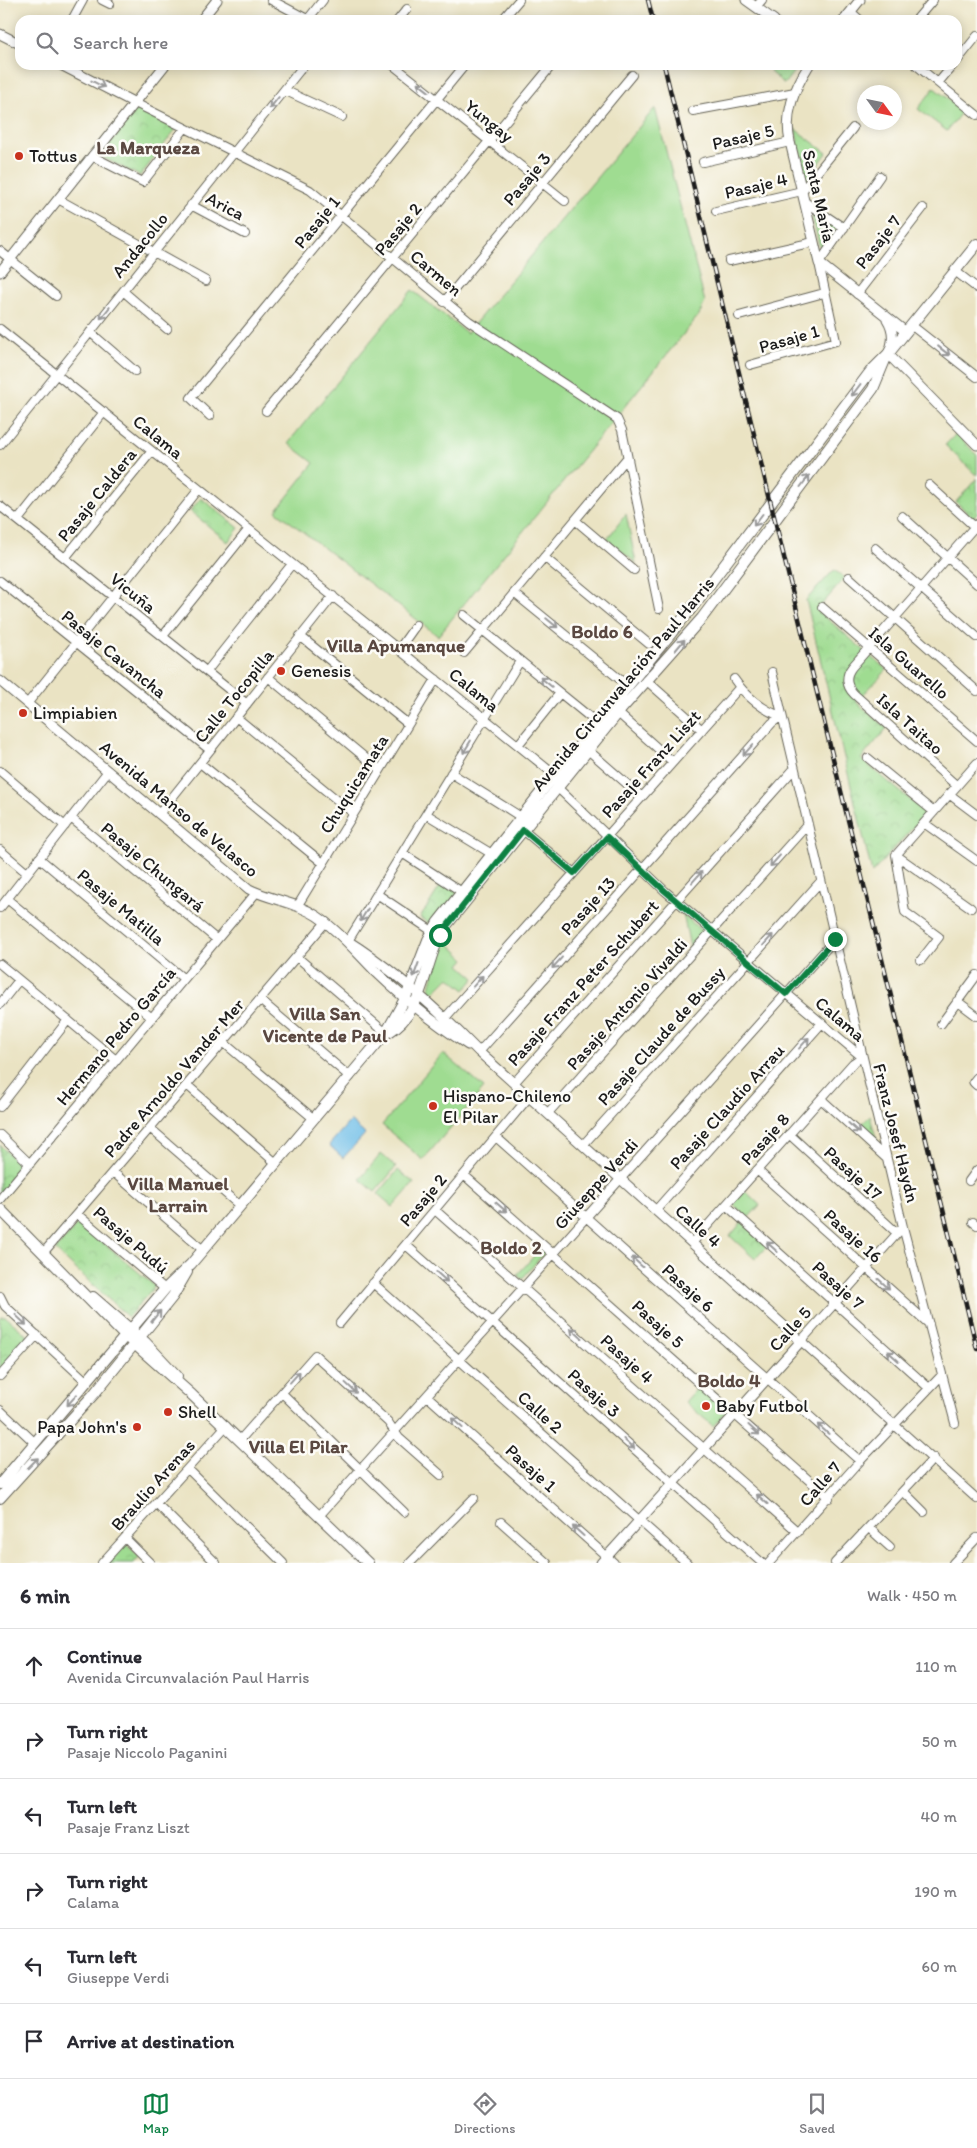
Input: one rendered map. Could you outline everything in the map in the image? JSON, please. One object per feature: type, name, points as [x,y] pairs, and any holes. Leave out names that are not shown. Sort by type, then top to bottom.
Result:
[{"type":"main road","name":"Avenida Circunvalación Paul Harris","points":[[0,1484],[165,1290],[203,1250],[386,1033],[408,992],[432,931],[521,817],[691,609],[870,372],[888,354],[977,244]]},
{"type":"main road","name":"Avenida Circunvalación Paul Harris","points":[[386,1033],[401,1023],[415,1005],[440,935],[618,713],[702,618],[873,389],[888,354]]},
{"type":"main road","points":[[0,1209],[128,1333],[160,1356],[192,1395],[319,1516],[362,1561]]},
{"type":"main road","name":"Avenida Circunvalación Paul Harris","points":[[0,1498],[53,1442],[137,1341],[173,1296],[190,1264]]},
{"type":"street","points":[[75,15],[83,0]]},
{"type":"street","points":[[102,0],[110,4]]},
{"type":"street","points":[[205,15],[218,0]]},
{"type":"street","points":[[271,0],[299,15]]},
{"type":"street","points":[[312,15],[323,0]]},
{"type":"street","points":[[506,15],[519,0]]},
{"type":"street","points":[[746,0],[759,4],[769,15]]},
{"type":"street","points":[[848,15],[860,0]]},
{"type":"street","points":[[920,15],[933,0]]},
{"type":"street","points":[[402,15],[407,9]]},
{"type":"street","points":[[850,12],[854,15]]},
{"type":"street","points":[[0,34],[15,42]]},
{"type":"street","points":[[962,55],[977,36]]},
{"type":"street","name":"Carmen","points":[[71,70],[310,190],[444,302],[482,330],[614,417],[620,426],[659,609]]},
{"type":"street","points":[[0,272],[161,70]]},
{"type":"street","name":"Andacollo","points":[[0,445],[300,70]]},
{"type":"street","name":"Yungay","points":[[400,70],[438,98],[564,201]]},
{"type":"street","name":"Pasaje 1","points":[[210,416],[191,398],[461,70]]},
{"type":"street","name":"Pasaje 2","points":[[266,411],[548,70]]},
{"type":"street","name":"Santa María","points":[[806,70],[795,92],[788,117],[790,142],[818,263],[887,318],[892,329],[892,344],[888,354]]},
{"type":"street","points":[[922,70],[977,115]]},
{"type":"street","points":[[938,83],[949,70]]},
{"type":"street","name":"Pasaje 3","points":[[444,302],[632,75]]},
{"type":"street","points":[[284,90],[342,116]]},
{"type":"street","points":[[693,111],[795,92]]},
{"type":"street","points":[[92,156],[143,182],[185,128]]},
{"type":"street","points":[[802,191],[853,128]]},
{"type":"street","name":"Pasaje 5","points":[[703,162],[790,142]]},
{"type":"street","points":[[739,316],[824,293],[818,263],[880,176]]},
{"type":"street","name":"Pasaje 4","points":[[716,211],[802,191]]},
{"type":"street","points":[[58,199],[206,281]]},
{"type":"street","points":[[805,202],[844,228]]},
{"type":"street","name":"Arica","points":[[191,205],[245,234]]},
{"type":"street","name":"Pasaje 7","points":[[857,294],[923,208]]},
{"type":"street","points":[[728,261],[814,242]]},
{"type":"street","points":[[0,251],[56,296]]},
{"type":"street","points":[[955,271],[977,288]]},
{"type":"street","points":[[123,291],[167,329]]},
{"type":"street","name":"Pasaje 1","points":[[750,365],[836,341],[824,293]]},
{"type":"street","name":"Santa María","points":[[878,311],[908,329]]},
{"type":"street","name":"Calama","points":[[0,329],[555,775]]},
{"type":"street","points":[[908,329],[977,377]]},
{"type":"street","points":[[90,332],[135,371]]},
{"type":"street","points":[[888,354],[977,445]]},
{"type":"street","points":[[18,520],[104,412]]},
{"type":"street","name":"Pasaje Caldera","points":[[65,558],[152,451]]},
{"type":"street","points":[[464,653],[627,458]]},
{"type":"street","points":[[868,647],[976,526],[929,485]]},
{"type":"street","points":[[27,704],[199,488]]},
{"type":"street","name":"Vicuña","points":[[0,506],[247,704]]},
{"type":"street","points":[[902,516],[977,584]]},
{"type":"street","points":[[575,520],[634,570]]},
{"type":"street","points":[[163,636],[249,529]]},
{"type":"street","points":[[875,548],[976,638]]},
{"type":"street","points":[[544,557],[649,644]]},
{"type":"street","points":[[207,672],[292,564]]},
{"type":"street","points":[[849,577],[977,691]]},
{"type":"street","name":"Pasaje Cavancha","points":[[0,581],[210,750]]},
{"type":"street","points":[[514,592],[628,686]]},
{"type":"street","name":"Calle Tocopilla","points":[[159,814],[332,596]]},
{"type":"street","name":"Isla Guarello","points":[[822,607],[977,741]]},
{"type":"street","points":[[464,615],[597,724]]},
{"type":"street","points":[[399,650],[416,625]]},
{"type":"street","points":[[300,636],[408,724]]},
{"type":"street","name":"Isla Taitao","points":[[868,647],[852,667],[847,682],[854,694],[957,786]]},
{"type":"street","points":[[348,941],[520,661]]},
{"type":"street","name":"Franz Josef Haydn","points":[[772,672],[886,1158],[900,1230],[955,1424]]},
{"type":"street","points":[[268,677],[380,770]]},
{"type":"street","name":"Chuquicamata","points":[[298,905],[436,679]]},
{"type":"street","points":[[734,679],[740,687],[769,712],[782,716]]},
{"type":"street","points":[[646,680],[702,730]]},
{"type":"street","name":"Avenida Manso de Velasco","points":[[0,681],[159,814],[256,892],[298,905],[326,922],[348,941],[375,971],[408,992],[419,995]]},
{"type":"street","name":"Pasaje Franz Liszt","points":[[445,1018],[740,687]]},
{"type":"street","points":[[518,745],[560,693]]},
{"type":"street","points":[[618,713],[673,762]]},
{"type":"street","name":"Pasaje 13","points":[[479,1052],[772,723],[782,716]]},
{"type":"street","points":[[236,717],[353,813]]},
{"type":"street","points":[[588,750],[642,797]]},
{"type":"street","points":[[868,758],[934,812]]},
{"type":"street","points":[[200,763],[323,864]]},
{"type":"street","points":[[896,855],[977,763]]},
{"type":"street","name":"Pasaje Franz Peter Schubert","points":[[514,1083],[794,769]]},
{"type":"street","points":[[0,771],[64,826]]},
{"type":"street","points":[[0,908],[108,771]]},
{"type":"street","points":[[451,773],[521,817]]},
{"type":"street","points":[[555,775],[557,787]]},
{"type":"street","name":"Calama","points":[[557,787],[607,837],[676,901],[862,1057]]},
{"type":"street","points":[[950,794],[977,815]]},
{"type":"street","points":[[426,814],[492,854]]},
{"type":"street","name":"Pasaje Chungará","points":[[71,818],[216,940]]},
{"type":"street","points":[[924,823],[977,861]]},
{"type":"street","name":"Pasaje Antonio Vivaldi","points":[[548,1113],[808,824]]},
{"type":"street","points":[[523,830],[574,873]]},
{"type":"street","points":[[0,850],[27,873]]},
{"type":"street","points":[[402,853],[462,892]]},
{"type":"street","points":[[896,855],[971,908]]},
{"type":"street","points":[[896,855],[905,912],[939,937],[921,960]]},
{"type":"street","name":"Pasaje Matilla","points":[[39,858],[184,979]]},
{"type":"street","name":"Pasaje Claude de Bussy","points":[[583,1146],[821,881]]},
{"type":"street","name":"Hermano Pedro García","points":[[0,1199],[256,892]]},
{"type":"street","points":[[377,894],[432,931]]},
{"type":"street","points":[[7,899],[152,1018]]},
{"type":"street","name":"Padre Arnoldo Vander Mer","points":[[44,1252],[326,922]]},
{"type":"street","name":"Giuseppe Verdi","points":[[319,1516],[835,939]]},
{"type":"street","points":[[296,957],[386,1033]]},
{"type":"street","points":[[0,964],[116,1060]]},
{"type":"street","points":[[941,1024],[977,975]]},
{"type":"street","points":[[0,1004],[19,980]]},
{"type":"street","name":"Avenida Manso de Velasco","points":[[408,992],[415,1005]]},
{"type":"street","name":"Calle 4","points":[[419,995],[583,1146],[895,1425]]},
{"type":"street","points":[[260,1000],[350,1077]]},
{"type":"street","points":[[958,1001],[977,1016]]},
{"type":"street","name":"Calle 4","points":[[415,1005],[450,1033],[479,1052]]},
{"type":"street","points":[[0,1106],[68,1020]]},
{"type":"street","name":"Pasaje Claudio Arrau","points":[[656,1210],[822,1024]]},
{"type":"street","points":[[224,1042],[314,1119]]},
{"type":"street","name":"Pasaje 8","points":[[692,1243],[853,1063],[862,1057]]},
{"type":"street","points":[[187,1085],[276,1163]]},
{"type":"street","name":"Pasaje 2","points":[[340,1322],[529,1097]]},
{"type":"street","points":[[821,1099],[886,1158]]},
{"type":"street","points":[[150,1128],[240,1206]]},
{"type":"street","name":"Pasaje 17","points":[[789,1134],[900,1230]]},
{"type":"street","points":[[0,1135],[30,1164]]},
{"type":"street","name":"Pasaje 6","points":[[496,1138],[587,1216],[766,1379],[860,1461]]},
{"type":"street","name":"Pasaje 16","points":[[757,1170],[928,1324]]},
{"type":"street","points":[[968,1181],[977,1170]]},
{"type":"street","points":[[113,1172],[203,1250]]},
{"type":"street","name":"Pasaje 5","points":[[464,1175],[829,1498]]},
{"type":"street","name":"Pasaje 7","points":[[726,1205],[929,1388]]},
{"type":"street","name":"Pasaje 4","points":[[435,1210],[798,1532]]},
{"type":"street","name":"Pasaje Pudú","points":[[77,1214],[165,1290]]},
{"type":"street","name":"Calle 5","points":[[604,1560],[900,1230]]},
{"type":"street","name":"Pasaje 3","points":[[406,1245],[762,1563]]},
{"type":"street","name":"Calle 2","points":[[374,1283],[687,1563]]},
{"type":"street","points":[[0,1296],[3,1309],[37,1335],[87,1382]]},
{"type":"street","points":[[0,1376],[37,1335]]},
{"type":"street","points":[[240,1440],[316,1355],[441,1475]]},
{"type":"street","name":"Calle 7","points":[[769,1563],[860,1461],[942,1375]]},
{"type":"street","points":[[282,1393],[404,1512]]},
{"type":"street","name":"Pasaje 1","points":[[427,1396],[604,1560],[614,1563]]},
{"type":"street","points":[[0,1410],[35,1443]]},
{"type":"street","points":[[895,1425],[934,1458],[977,1499]]},
{"type":"street","name":"Braulio Arenas","points":[[102,1563],[226,1426]]},
{"type":"street","points":[[836,1563],[934,1458]]},
{"type":"street","points":[[188,1469],[283,1563]]},
{"type":"street","points":[[904,1492],[924,1512]]},
{"type":"street","points":[[410,1563],[474,1498]]},
{"type":"street","points":[[157,1504],[216,1563]]},
{"type":"street","points":[[501,1522],[547,1563]]},
{"type":"street","points":[[870,1528],[890,1547]]},
{"type":"street","points":[[125,1538],[150,1563]]},
{"type":"street","points":[[953,1563],[977,1538]]},
{"type":"green space","points":[[771,70],[795,70],[784,84],[770,72]]},
{"type":"green space","points":[[934,88],[963,110],[947,131],[918,109]]},
{"type":"green space","points":[[137,108],[176,129],[140,176],[100,156]]},
{"type":"green space","points":[[655,108],[705,302],[699,315],[438,636],[276,511],[314,463],[288,443],[412,290],[467,333]]},
{"type":"green space","points":[[795,129],[827,153],[807,180]]},
{"type":"green space","points":[[810,208],[837,228],[821,252]]},
{"type":"green space","points":[[956,434],[977,455],[977,476],[945,445]]},
{"type":"green space","points":[[977,478],[977,514],[973,518],[956,502]]},
{"type":"green space","points":[[201,498],[239,528],[228,542],[190,511]]},
{"type":"green space","points":[[626,514],[636,563],[607,539]]},
{"type":"green space","points":[[834,570],[845,578],[817,610],[887,670],[856,702],[887,728],[861,759],[926,813],[872,873],[806,600]]},
{"type":"green space","points":[[443,882],[459,891],[432,925],[420,918]]},
{"type":"green space","points":[[683,914],[706,935],[691,951]]},
{"type":"green space","points":[[445,940],[465,959],[460,965],[475,978],[465,990],[449,977],[427,999],[441,945]]},
{"type":"green space","name":"Hispano-Chileno El Pilar","points":[[443,1053],[484,1088],[423,1160],[382,1125]]},
{"type":"green space","points":[[870,1116],[877,1142],[860,1126]]},
{"type":"green space","points":[[0,1145],[22,1167],[0,1194]]},
{"type":"green space","points":[[381,1154],[396,1167],[375,1192],[360,1179]]},
{"type":"green space","points":[[398,1170],[414,1183],[393,1207],[378,1194]]},
{"type":"green space","points":[[743,1189],[760,1205],[748,1218],[731,1202]]},
{"type":"green space","points":[[79,1222],[155,1286],[128,1317],[55,1250]]},
{"type":"green space","points":[[742,1222],[768,1245],[755,1259],[730,1236]]},
{"type":"green space","points":[[542,1247],[546,1251],[522,1279],[517,1275]]},
{"type":"green space","points":[[6,1317],[29,1337],[29,1342],[0,1373],[0,1319]]},
{"type":"green space","name":"Baby Futbol","points":[[699,1386],[727,1411],[713,1426],[685,1402]]},
{"type":"green space","points":[[126,1543],[139,1557],[134,1563],[108,1563]]},
{"type":"water","points":[[350,1121],[365,1134],[343,1158],[329,1145]]},
{"type":"railway","points":[[648,0],[652,15]]},
{"type":"railway","points":[[665,70],[977,1349]]},
{"type":"place","name":"Tottus","points":[[19,156]]},
{"type":"place","name":"Genesis","points":[[281,671]]},
{"type":"place","name":"Limpiabien","points":[[23,713]]},
{"type":"place","name":"Hispano-Chileno El Pilar","points":[[433,1106]]},
{"type":"place","name":"Baby Futbol","points":[[706,1406]]},
{"type":"place","name":"Shell","points":[[168,1412]]},
{"type":"place","name":"Papa John's","points":[[137,1427]]},
{"type":"district","name":"La Marqueza","points":[[148,147]]},
{"type":"district","name":"Boldo 6","points":[[602,631]]},
{"type":"district","name":"Villa Apumanque","points":[[396,645]]},
{"type":"district","name":"Villa San Vicente de Paul","points":[[325,1024]]},
{"type":"district","name":"Villa Manuel Larrain","points":[[178,1194]]},
{"type":"district","name":"Boldo 2","points":[[511,1247]]},
{"type":"district","name":"Boldo 4","points":[[729,1380]]},
{"type":"district","name":"Villa El Pilar","points":[[298,1446]]},
{"type":"route","points":[[440,935],[523,830],[574,873],[607,837],[665,891],[786,994],[835,939]]}]
